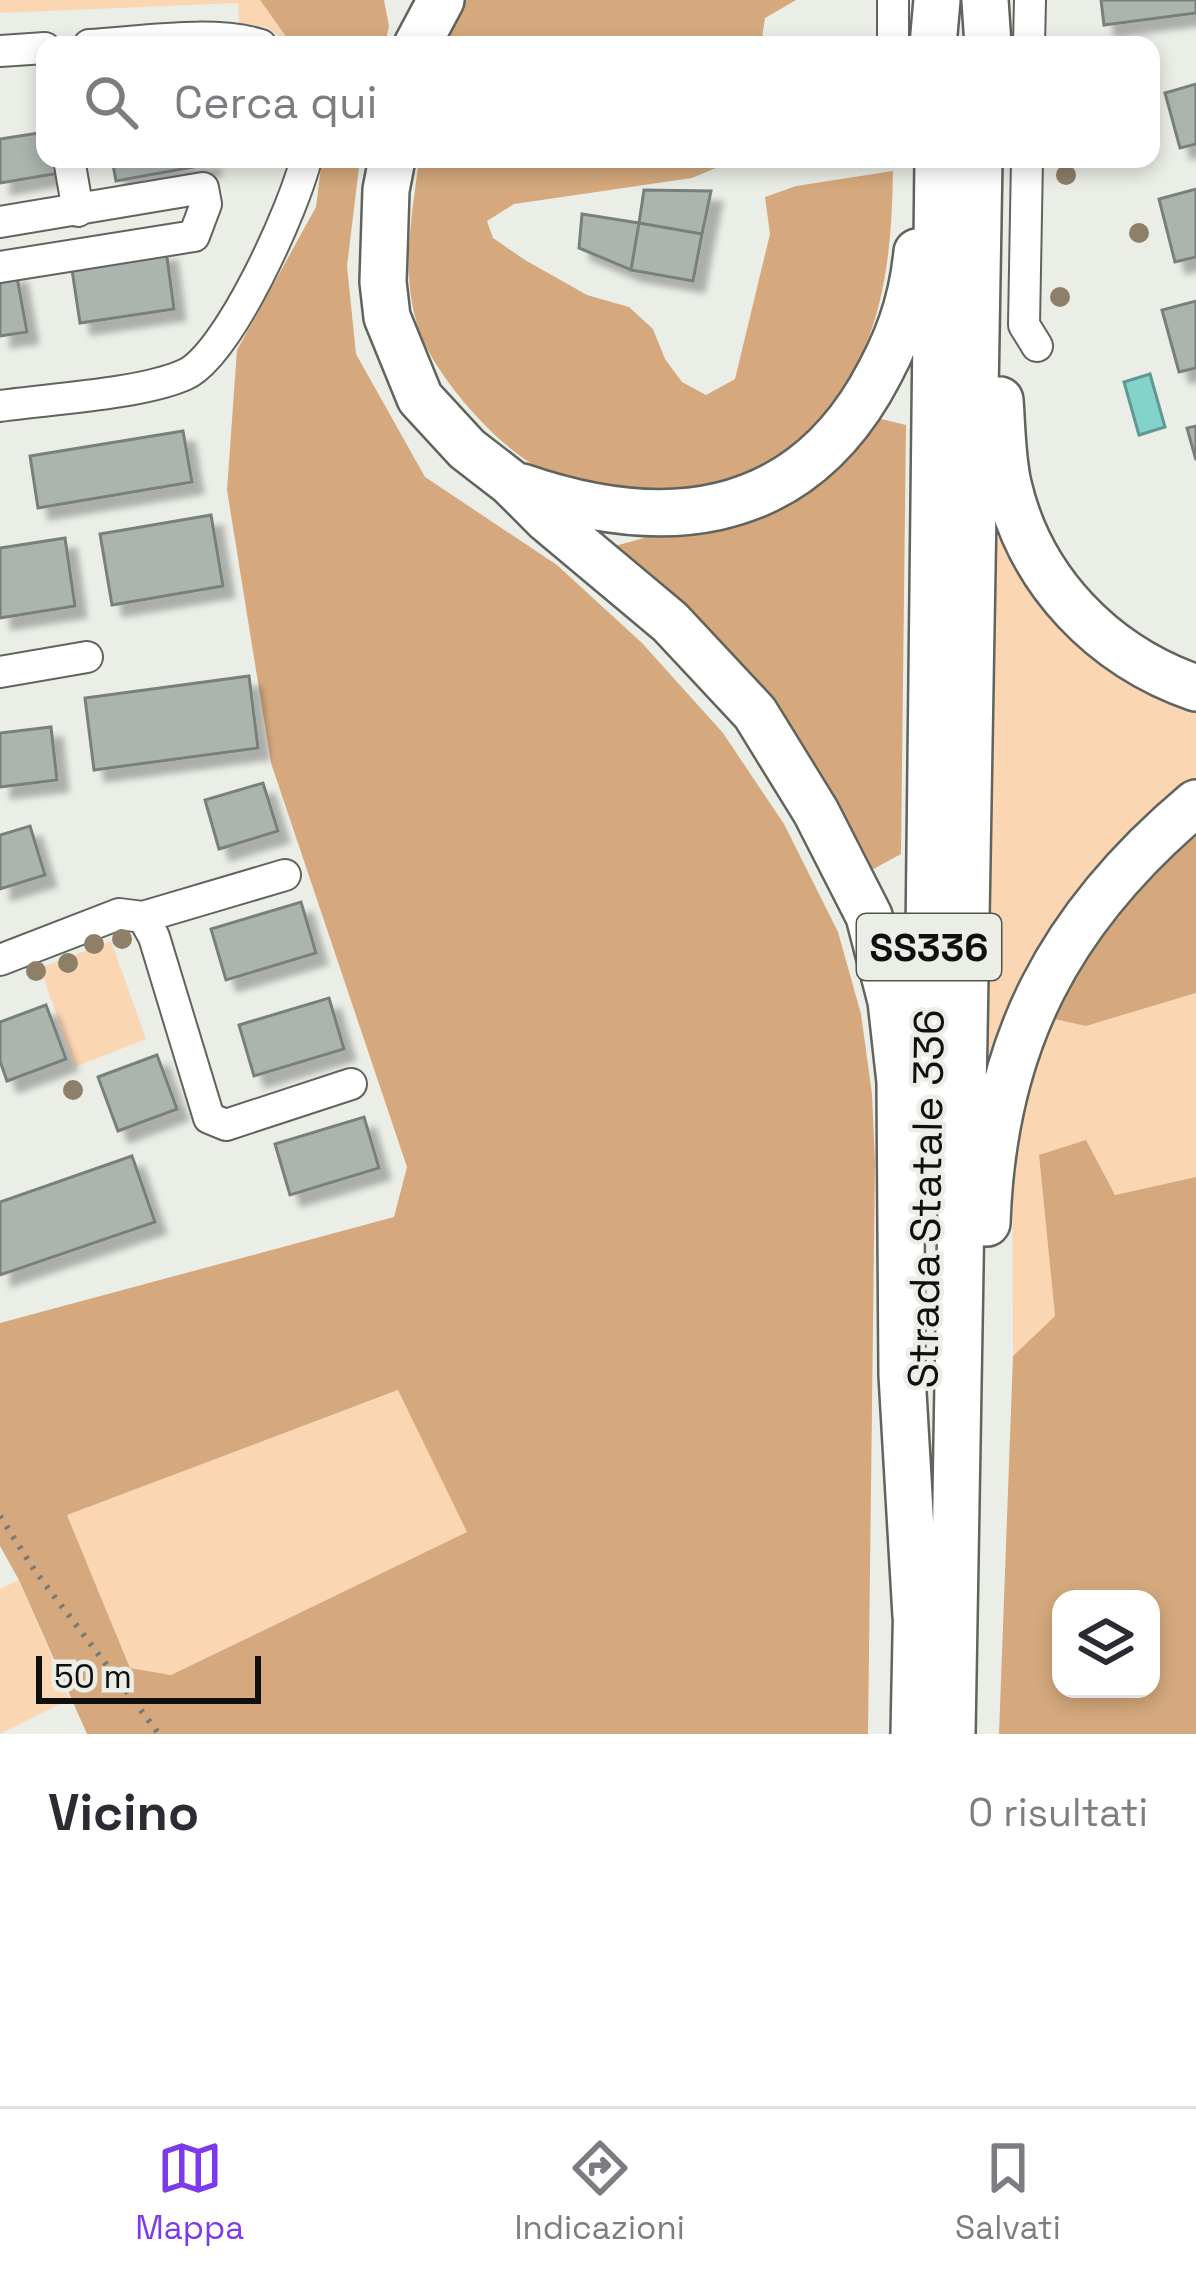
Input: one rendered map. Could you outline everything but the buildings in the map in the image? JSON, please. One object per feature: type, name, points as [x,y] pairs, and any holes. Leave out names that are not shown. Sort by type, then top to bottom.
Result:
[{"type":"highway","points":[[406,0],[412,36]]},
{"type":"highway","points":[[419,36],[441,0]]},
{"type":"highway","points":[[937,36],[939,0]]},
{"type":"highway","points":[[983,0],[984,36]]},
{"type":"highway","points":[[390,168],[383,283],[388,317],[421,398],[438,421],[670,622],[754,713],[816,812],[869,916],[891,1001],[900,1082],[902,1375],[935,1618]]},
{"type":"highway","points":[[511,483],[575,505],[627,514],[701,511],[751,496],[816,460],[855,416],[897,343],[916,264],[923,168]]},
{"type":"highway","name":"Strada Statale 336","points":[[938,168],[923,1449],[935,1618],[952,1734]]},
{"type":"highway","name":"Strada Statale 336","points":[[914,1734],[935,1618],[979,168]]},
{"type":"highway","points":[[995,168],[1000,260],[999,392],[1007,482],[1021,522],[1042,568],[1078,617],[1142,665],[1196,688]]},
{"type":"highway","points":[[935,1618],[983,1372],[988,1200],[1001,1105],[1044,979],[1129,862],[1196,803]]},
{"type":"street","points":[[893,0],[893,36]]},
{"type":"street","points":[[1029,36],[1030,0]]},
{"type":"street","points":[[0,51],[36,49]]},
{"type":"street","points":[[71,168],[78,211]]},
{"type":"street","points":[[0,406],[152,384],[188,374],[214,351],[258,276],[304,168]]},
{"type":"street","points":[[1027,168],[1024,325],[1037,346]]},
{"type":"street","points":[[0,222],[203,188],[206,204],[194,236],[0,267]]},
{"type":"street","points":[[0,672],[87,657]]},
{"type":"street","points":[[0,960],[119,914],[143,917],[285,874]]},
{"type":"street","points":[[143,917],[154,937],[209,1118],[226,1125],[352,1084]]},
{"type":"path","points":[[0,1516],[34,1571],[160,1734]]},
{"type":"shaded area","points":[[0,0],[260,0],[286,36],[267,27],[239,24],[238,3],[0,13]]},
{"type":"shaded area","points":[[260,0],[384,0],[387,36],[286,36]]},
{"type":"shaded area","points":[[461,0],[796,0],[765,18],[762,36],[445,36]]},
{"type":"shaded area","points":[[321,168],[359,168],[347,266],[356,354],[425,477],[557,565],[642,643],[723,733],[784,824],[838,932],[861,1014],[875,1162],[868,1734],[87,1734],[0,1546],[0,1323],[394,1217],[407,1167],[271,763],[227,490],[237,350],[316,207]],"holes":[[[398,1390],[467,1532],[171,1675],[130,1668],[67,1515]]]},
{"type":"shaded area","points":[[418,168],[716,168],[692,178],[514,204],[487,221],[493,238],[525,260],[587,295],[629,307],[653,329],[665,359],[682,382],[706,395],[735,379],[770,234],[765,197],[796,186],[893,171],[891,226],[878,307],[859,359],[834,402],[802,439],[761,466],[701,485],[668,489],[604,488],[574,482],[529,462],[493,433],[445,377],[423,340],[411,296],[411,227]]},
{"type":"shaded area","points":[[873,417],[906,425],[901,854],[868,872],[611,547],[787,507],[829,477]]},
{"type":"shaded area","points":[[1007,536],[1196,703],[1196,784],[984,1063],[991,540]]},
{"type":"shaded area","points":[[1196,834],[1196,993],[1086,1026],[1049,1018],[1063,975],[1162,862]]},
{"type":"shaded area","points":[[111,941],[146,1039],[75,1067],[40,968]]},
{"type":"shaded area","points":[[1196,993],[1196,1177],[1114,1195],[1039,1155],[1055,1316],[1013,1356],[1012,1177],[1018,1109],[1049,1018],[1086,1026]]},
{"type":"shaded area","points":[[1086,1140],[1115,1195],[1196,1177],[1196,1734],[999,1734],[1013,1356],[1055,1316],[1039,1155]]},
{"type":"shaded area","points":[[399,1390],[468,1532],[171,1675],[130,1668],[67,1515]]},
{"type":"shaded area","points":[[19,1580],[70,1699],[0,1734],[0,1589]]},
{"type":"water","points":[[1150,374],[1165,427],[1139,435],[1124,382]]}]
